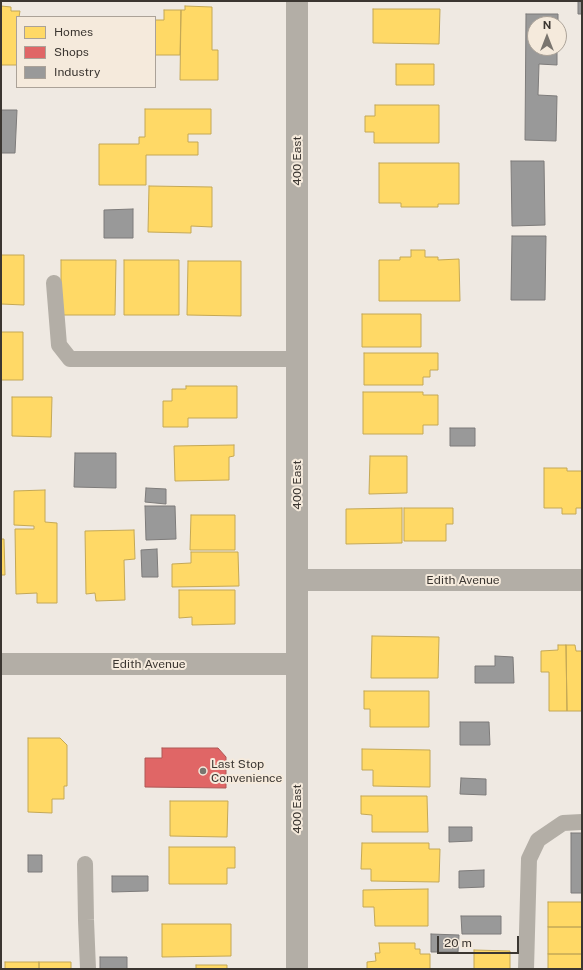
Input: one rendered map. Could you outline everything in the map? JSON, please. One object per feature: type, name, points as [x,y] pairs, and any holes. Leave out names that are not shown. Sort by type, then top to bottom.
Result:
[{"type":"street","name":"400 East","points":[[297,1],[297,969]]},
{"type":"street","name":"Edith Avenue","points":[[297,580],[582,580]]},
{"type":"street","name":"Edith Avenue","points":[[1,664],[297,664]]},
{"type":"lane","points":[[54,283],[59,345],[70,359],[297,359]]},
{"type":"lane","points":[[526,969],[529,859],[538,840],[563,823],[582,822]]},
{"type":"lane","points":[[85,864],[88,969]]},
{"type":"building: Homes","points":[[1,6],[11,7],[11,11],[20,11],[19,16],[16,16],[16,65],[1,65]]},
{"type":"building: Homes","points":[[185,6],[212,7],[212,50],[218,50],[218,80],[180,80],[181,10],[185,10]]},
{"type":"building: Homes","points":[[373,9],[440,9],[439,44],[373,43]]},
{"type":"building: Homes","points":[[164,10],[181,10],[180,55],[156,55],[156,20],[164,20]]},
{"type":"building: Homes","points":[[396,64],[434,64],[434,85],[396,85]]},
{"type":"building: Homes","points":[[375,105],[439,105],[439,143],[374,143],[374,132],[365,132],[365,116],[375,116]]},
{"type":"building: Homes","points":[[145,109],[211,109],[211,134],[188,134],[188,142],[198,142],[198,155],[146,155],[146,185],[99,185],[99,144],[139,144],[139,137],[145,137]]},
{"type":"building: Homes","points":[[379,163],[459,163],[459,204],[438,204],[438,207],[401,207],[401,203],[379,203]]},
{"type":"building: Homes","points":[[149,186],[212,187],[212,227],[191,226],[191,233],[148,232]]},
{"type":"building: Homes","points":[[411,250],[425,250],[425,257],[438,257],[438,260],[459,259],[460,301],[379,301],[379,260],[400,260],[400,257],[411,257]]},
{"type":"building: Homes","points":[[1,255],[24,255],[24,305],[1,304]]},
{"type":"building: Homes","points":[[61,260],[116,260],[115,315],[61,315]]},
{"type":"building: Homes","points":[[124,260],[179,260],[179,315],[124,315]]},
{"type":"building: Homes","points":[[188,261],[241,261],[241,316],[187,315]]},
{"type":"building: Homes","points":[[362,314],[421,314],[421,347],[362,347]]},
{"type":"building: Homes","points":[[1,332],[23,332],[23,380],[1,380]]},
{"type":"building: Homes","points":[[364,353],[438,353],[438,370],[430,370],[430,377],[423,377],[423,385],[364,385]]},
{"type":"building: Homes","points":[[186,386],[237,386],[237,418],[188,418],[188,427],[163,427],[163,401],[172,401],[172,389],[186,389]]},
{"type":"building: Homes","points":[[363,392],[423,392],[423,395],[438,395],[438,425],[423,425],[423,434],[363,434]]},
{"type":"building: Homes","points":[[12,397],[52,397],[51,437],[12,436]]},
{"type":"building: Homes","points":[[234,445],[234,456],[229,457],[229,480],[175,481],[174,446]]},
{"type":"building: Homes","points":[[370,456],[407,456],[407,493],[369,494]]},
{"type":"building: Homes","points":[[544,468],[567,468],[567,471],[582,471],[582,508],[576,508],[576,514],[562,514],[562,508],[544,508]]},
{"type":"building: Homes","points":[[45,490],[45,522],[57,523],[57,603],[37,603],[37,593],[16,594],[15,529],[34,529],[34,526],[14,525],[14,491]]},
{"type":"building: Homes","points":[[402,508],[402,543],[346,544],[346,509]]},
{"type":"building: Homes","points":[[404,508],[453,508],[453,524],[446,524],[446,541],[404,541]]},
{"type":"building: Homes","points":[[191,515],[235,515],[235,550],[190,550]]},
{"type":"building: Homes","points":[[134,530],[135,559],[124,560],[125,600],[96,601],[95,593],[86,594],[85,531]]},
{"type":"building: Homes","points":[[1,539],[4,539],[5,575],[1,575]]},
{"type":"building: Homes","points":[[191,552],[238,552],[239,586],[172,587],[172,564],[191,563]]},
{"type":"building: Homes","points":[[179,590],[235,590],[235,624],[192,625],[192,617],[179,618]]},
{"type":"building: Homes","points":[[372,636],[439,637],[438,678],[371,678]]},
{"type":"building: Homes","points":[[558,645],[566,645],[567,711],[549,711],[549,672],[541,672],[541,651],[558,650]]},
{"type":"building: Homes","points":[[566,645],[575,645],[576,651],[582,651],[582,711],[567,711]]},
{"type":"building: Homes","points":[[364,691],[429,691],[429,727],[370,727],[370,709],[364,709]]},
{"type":"building: Homes","points":[[28,738],[60,738],[67,745],[67,786],[64,786],[64,799],[52,799],[52,813],[28,812]]},
{"type":"building: Homes","points":[[362,749],[430,750],[430,787],[373,786],[373,770],[362,770]]},
{"type":"building: Homes","points":[[361,796],[427,796],[428,832],[372,832],[372,815],[361,814]]},
{"type":"building: Homes","points":[[170,801],[228,801],[227,837],[170,836]]},
{"type":"building: Homes","points":[[362,843],[429,843],[429,849],[440,849],[439,882],[371,881],[371,869],[361,869]]},
{"type":"building: Homes","points":[[169,847],[235,847],[235,868],[227,868],[227,884],[169,884]]},
{"type":"building: Homes","points":[[428,889],[428,926],[375,926],[374,907],[363,907],[363,890]]},
{"type":"building: Homes","points":[[548,902],[582,902],[582,927],[548,927]]},
{"type":"building: Homes","points":[[162,924],[231,924],[231,956],[162,957]]},
{"type":"building: Homes","points":[[548,927],[582,927],[582,954],[548,954]]},
{"type":"building: Homes","points":[[379,943],[415,943],[415,949],[420,949],[420,954],[430,954],[430,969],[367,969],[367,962],[376,961],[375,953],[380,953]]},
{"type":"building: Homes","points":[[474,950],[510,951],[510,969],[474,969]]},
{"type":"building: Homes","points":[[548,954],[582,954],[582,969],[548,969]]},
{"type":"building: Homes","points":[[5,962],[39,962],[39,969],[5,969]]},
{"type":"building: Homes","points":[[39,962],[71,962],[71,969],[39,969]]},
{"type":"building: Homes","points":[[196,965],[227,965],[227,969],[196,969]]},
{"type":"building: Shops","points":[[162,748],[218,748],[226,757],[226,788],[145,787],[145,758],[162,758]]},
{"type":"building: Industry","points":[[578,1],[582,1],[582,14],[578,14]]},
{"type":"building: Industry","points":[[526,14],[558,14],[558,16],[527,16],[527,56],[557,56],[557,65],[539,64],[538,95],[557,96],[556,141],[525,140]]},
{"type":"building: Industry","points":[[1,110],[17,110],[15,153],[1,153]]},
{"type":"building: Industry","points":[[511,161],[544,161],[545,225],[512,226]]},
{"type":"building: Industry","points":[[133,209],[133,238],[104,238],[104,210]]},
{"type":"building: Industry","points":[[512,236],[546,236],[545,300],[511,300]]},
{"type":"building: Industry","points":[[450,428],[475,428],[475,446],[450,446]]},
{"type":"building: Industry","points":[[75,453],[116,453],[116,488],[74,487]]},
{"type":"building: Industry","points":[[146,488],[166,489],[166,504],[145,502]]},
{"type":"building: Industry","points":[[145,506],[175,506],[176,539],[146,540]]},
{"type":"building: Industry","points":[[157,549],[158,577],[142,577],[141,550]]},
{"type":"building: Industry","points":[[495,656],[513,657],[514,683],[475,683],[475,666],[495,666]]},
{"type":"building: Industry","points":[[460,722],[489,722],[490,745],[460,745]]},
{"type":"building: Industry","points":[[461,778],[486,779],[486,795],[460,794]]},
{"type":"building: Industry","points":[[449,827],[472,827],[472,841],[449,842]]},
{"type":"building: Industry","points":[[571,833],[582,833],[582,893],[571,893]]},
{"type":"building: Industry","points":[[28,855],[42,855],[42,872],[28,872]]},
{"type":"building: Industry","points":[[484,870],[484,887],[459,888],[459,871]]},
{"type":"building: Industry","points":[[112,876],[148,876],[148,891],[112,892]]},
{"type":"building: Industry","points":[[461,916],[501,916],[501,934],[462,934]]},
{"type":"building: Industry","points":[[431,934],[459,935],[458,952],[431,952]]},
{"type":"building: Industry","points":[[100,957],[127,957],[127,969],[100,969]]},
{"type":"place","name":"Last Stop Convenience","points":[[203,771]]}]
